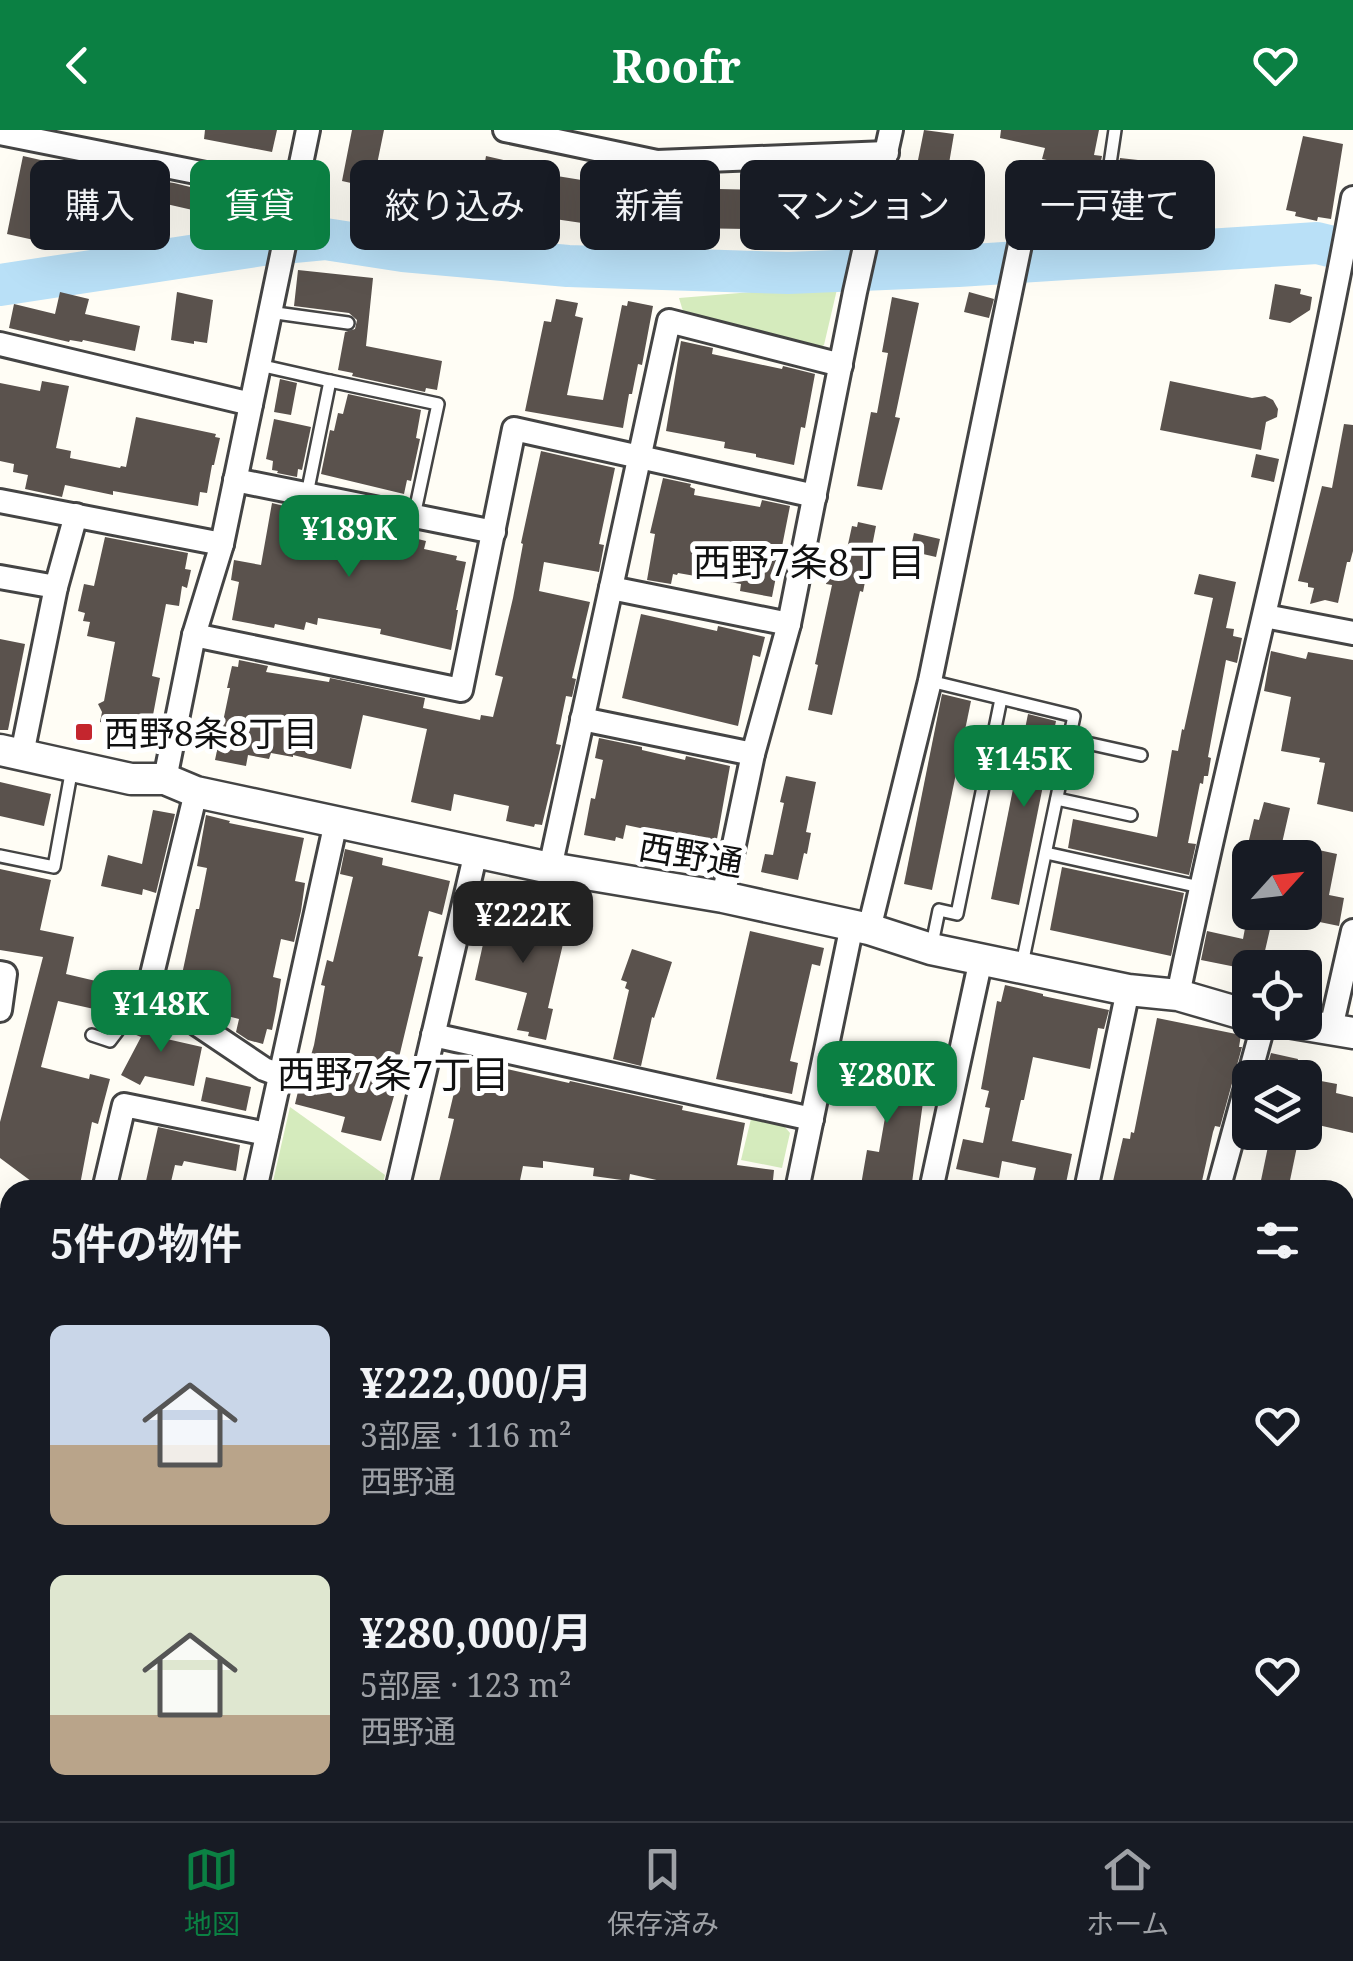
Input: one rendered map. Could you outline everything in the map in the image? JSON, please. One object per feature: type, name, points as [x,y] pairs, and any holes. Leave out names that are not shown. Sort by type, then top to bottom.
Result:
[{"type":"street","points":[[302,160],[308,130]]},
{"type":"street","points":[[504,130],[657,162],[889,141],[789,624],[754,754],[723,897]]},
{"type":"street","points":[[0,133],[190,178]]},
{"type":"street","points":[[1178,995],[1265,616],[1353,198]]},
{"type":"street","points":[[164,778],[194,634],[222,544],[283,250]]},
{"type":"street","points":[[799,1180],[860,927],[930,682],[1019,250]]},
{"type":"street","points":[[550,868],[669,321],[841,365]]},
{"type":"street","points":[[0,344],[251,404]]},
{"type":"street","points":[[194,634],[461,690],[514,430],[814,496]]},
{"type":"street","points":[[235,480],[494,532]]},
{"type":"street","points":[[0,500],[222,544]]},
{"type":"street","points":[[11,752],[76,515]]},
{"type":"street","points":[[0,577],[56,587]]},
{"type":"street","points":[[611,588],[789,624]]},
{"type":"street","points":[[1265,616],[1353,633]]},
{"type":"street","points":[[582,720],[754,754]]},
{"type":"street","name":"西野通","points":[[11,752],[132,779],[164,778],[196,792],[550,868],[723,897],[860,927],[932,949],[1128,990],[1178,995],[1232,1011]]},
{"type":"street","points":[[196,792],[148,991],[264,1070],[280,1075]]},
{"type":"street","points":[[257,1180],[336,822]]},
{"type":"street","points":[[398,1180],[476,852]]},
{"type":"street","points":[[1342,1031],[1353,931]]},
{"type":"street","points":[[933,1180],[981,959]]},
{"type":"street","points":[[0,973],[6,974],[0,1010]]},
{"type":"street","points":[[1088,1180],[1128,990]]},
{"type":"street","points":[[433,1035],[812,1119]]},
{"type":"street","points":[[1221,1180],[1259,1040]]},
{"type":"street","points":[[106,1180],[124,1105],[267,1134]]},
{"type":"lane","points":[[1111,160],[1115,130]]},
{"type":"lane","points":[[270,312],[348,323]]},
{"type":"lane","points":[[259,365],[438,404],[414,516]]},
{"type":"lane","points":[[306,494],[330,382]]},
{"type":"lane","points":[[930,682],[1074,716],[1021,968]]},
{"type":"lane","points":[[932,949],[939,910],[957,914],[1001,698]]},
{"type":"lane","points":[[1069,739],[1141,756]]},
{"type":"lane","points":[[0,856],[54,867],[72,766]]},
{"type":"lane","points":[[1057,799],[1131,815]]},
{"type":"lane","points":[[1046,853],[1200,887]]},
{"type":"lane","points":[[92,1035],[110,1041],[148,991]]},
{"type":"green space","points":[[838,285],[824,345],[819,348],[685,318],[679,298]]},
{"type":"green space","points":[[290,1107],[385,1175],[384,1180],[273,1180]]},
{"type":"green space","points":[[751,1119],[784,1126],[790,1133],[782,1168],[741,1160]]},
{"type":"building","points":[[205,130],[277,130],[272,152],[204,139]]},
{"type":"building","points":[[352,130],[384,130],[378,160],[350,160],[350,183],[342,181]]},
{"type":"building","points":[[924,130],[954,134],[950,160],[918,160]]},
{"type":"building","points":[[1001,130],[1099,130],[1094,155],[1102,156],[1101,160],[1047,160],[1042,159],[1045,148],[1000,138]]},
{"type":"building","points":[[1303,136],[1343,144],[1331,219],[1318,217],[1317,221],[1286,210]]},
{"type":"building","points":[[23,156],[41,160],[30,160],[30,239],[7,234]]},
{"type":"building","points":[[560,176],[580,180],[580,223],[560,220]]},
{"type":"building","points":[[170,182],[190,187],[190,209],[170,205]]},
{"type":"building","points":[[720,189],[740,190],[740,229],[720,229]]},
{"type":"building","points":[[298,270],[373,278],[366,346],[442,361],[437,390],[426,388],[425,392],[338,370],[345,332],[355,329],[357,320],[349,313],[294,306]]},
{"type":"building","points":[[1275,284],[1301,289],[1300,294],[1312,297],[1310,310],[1290,323],[1269,319]]},
{"type":"building","points":[[60,292],[89,299],[85,314],[140,326],[135,351],[9,328],[14,304],[55,314]]},
{"type":"building","points":[[177,292],[213,300],[207,343],[171,340]]},
{"type":"building","points":[[969,292],[994,299],[989,318],[964,312]]},
{"type":"building","points":[[892,297],[919,303],[895,417],[900,418],[882,490],[857,486],[871,412],[877,413],[888,353],[882,352]]},
{"type":"building","points":[[556,299],[578,303],[575,316],[583,318],[567,395],[603,400],[622,305],[627,306],[628,301],[653,306],[642,365],[638,364],[623,428],[525,411],[544,321],[551,322]]},
{"type":"building","points":[[681,341],[713,348],[712,354],[815,374],[794,465],[724,448],[725,442],[666,431]]},
{"type":"building","points":[[280,379],[297,383],[291,415],[274,412]]},
{"type":"building","points":[[42,381],[69,386],[56,448],[71,451],[70,458],[126,467],[136,417],[216,434],[220,438],[207,493],[200,492],[198,506],[65,485],[62,497],[25,489],[28,475],[13,472],[14,464],[0,461],[0,383],[40,391]]},
{"type":"building","points":[[1170,381],[1273,400],[1277,417],[1266,422],[1261,450],[1160,430]]},
{"type":"building","points":[[348,394],[421,410],[416,438],[420,439],[411,481],[407,480],[404,494],[321,474],[330,430],[334,431],[338,413],[343,414]]},
{"type":"building","points":[[274,419],[311,427],[297,477],[277,473],[272,470],[273,461],[266,459]]},
{"type":"building","points":[[1344,424],[1353,425],[1353,551],[1338,603],[1325,600],[1310,604],[1314,588],[1298,581],[1322,486],[1332,488]]},
{"type":"building","points":[[541,451],[615,468],[599,544],[604,545],[599,572],[544,562],[539,591],[590,602],[572,678],[576,679],[572,697],[566,696],[556,744],[561,745],[542,825],[506,821],[509,806],[454,794],[451,811],[411,802],[427,729],[363,715],[351,769],[271,753],[269,759],[248,755],[246,766],[215,760],[232,666],[238,667],[239,660],[268,666],[266,672],[329,682],[330,678],[425,698],[423,708],[480,720],[481,715],[493,717],[503,677],[495,675]]},
{"type":"building","points":[[1256,454],[1279,459],[1274,482],[1251,477]]},
{"type":"building","points":[[663,478],[691,484],[694,495],[760,507],[762,500],[790,506],[772,597],[740,591],[741,584],[678,573],[673,574],[671,584],[647,580],[655,534],[650,533]]},
{"type":"building","points":[[272,503],[426,541],[424,549],[457,556],[456,560],[466,562],[451,650],[380,634],[381,629],[318,618],[317,625],[306,622],[304,630],[232,620],[239,582],[231,580],[234,560],[261,565]]},
{"type":"building","points":[[858,522],[876,526],[832,715],[808,710],[832,585],[826,584],[832,555],[845,558],[852,526],[857,527]]},
{"type":"building","points":[[914,533],[940,539],[936,557],[910,551]]},
{"type":"building","points":[[105,537],[188,553],[185,569],[191,570],[187,588],[182,586],[179,606],[166,604],[152,676],[160,678],[150,731],[123,727],[115,732],[110,724],[100,722],[102,712],[98,704],[104,701],[115,642],[87,636],[90,622],[83,621],[85,613],[78,611],[84,584],[94,586]]},
{"type":"building","points":[[1199,574],[1236,582],[1226,628],[1234,629],[1233,636],[1242,638],[1237,663],[1226,660],[1208,776],[1200,783],[1188,843],[1196,844],[1189,875],[1068,848],[1073,819],[1157,837],[1172,750],[1178,751],[1184,730],[1213,598],[1194,594]]},
{"type":"building","points":[[641,614],[765,637],[760,657],[753,655],[738,726],[622,698]]},
{"type":"building","points":[[0,639],[25,644],[8,730],[0,730]]},
{"type":"building","points":[[1271,651],[1306,659],[1308,652],[1353,660],[1353,812],[1317,804],[1325,763],[1319,762],[1320,758],[1281,751],[1291,697],[1264,691]]},
{"type":"building","points":[[942,694],[971,701],[932,890],[904,884]]},
{"type":"building","points":[[1028,714],[1056,721],[1019,905],[991,899]]},
{"type":"building","points":[[599,738],[685,760],[686,756],[730,766],[715,850],[686,844],[687,838],[626,825],[623,839],[616,837],[615,841],[584,835],[603,760],[595,758]]},
{"type":"building","points":[[786,776],[816,782],[806,832],[811,833],[798,880],[761,872],[765,854],[773,855]]},
{"type":"building","points":[[0,782],[51,794],[44,826],[0,816]]},
{"type":"building","points":[[1264,802],[1290,808],[1283,840],[1249,840],[1254,819],[1259,820]]},
{"type":"building","points":[[153,810],[175,814],[156,893],[143,889],[142,895],[101,886],[108,855],[142,864]]},
{"type":"building","points":[[206,815],[304,838],[295,881],[305,883],[301,911],[294,942],[281,939],[273,977],[281,979],[276,1010],[272,1030],[267,1029],[263,1044],[236,1032],[239,1019],[204,1010],[178,993],[207,868],[197,866]]},
{"type":"building","points":[[345,849],[383,858],[382,865],[450,881],[442,915],[429,911],[418,956],[423,957],[395,1074],[400,1075],[381,1141],[341,1132],[345,1117],[295,1104],[314,1045],[327,960],[333,962],[353,877],[340,874]]},
{"type":"building","points":[[1322,851],[1337,854],[1329,895],[1344,898],[1339,926],[1322,922]]},
{"type":"building","points":[[1062,867],[1184,893],[1171,956],[1050,930]]},
{"type":"building","points":[[0,869],[51,880],[40,930],[74,937],[66,974],[113,985],[111,995],[128,1002],[116,1017],[58,1001],[41,1067],[89,1079],[90,1074],[110,1079],[98,1124],[92,1122],[81,1180],[30,1180],[0,1158],[0,1122],[43,957],[0,950]]},
{"type":"building","points":[[490,913],[566,931],[548,1008],[553,1009],[546,1040],[517,1030],[527,993],[475,980]]},
{"type":"building","points":[[1245,930],[1270,930],[1265,950],[1232,950],[1232,966],[1201,960],[1207,931],[1243,939]]},
{"type":"building","points":[[750,931],[824,948],[820,966],[812,964],[790,1061],[798,1063],[792,1094],[716,1079]]},
{"type":"building","points":[[632,949],[672,962],[652,1017],[641,1066],[613,1059],[629,990],[625,988],[627,982],[621,980]]},
{"type":"building","points":[[1005,985],[1109,1010],[1104,1029],[1098,1028],[1090,1069],[1033,1057],[1021,1100],[1012,1141],[1072,1154],[1067,1180],[1033,1180],[1036,1168],[1002,1161],[999,1178],[956,1169],[963,1139],[983,1143],[990,1108],[985,1107],[989,1091],[981,1089],[997,1001],[1001,1002]]},
{"type":"building","points":[[145,1010],[166,1021],[158,1037],[202,1047],[194,1086],[145,1076],[140,1085],[121,1075],[141,1037],[129,1032]]},
{"type":"building","points":[[1157,1018],[1232,1033],[1232,1040],[1240,1040],[1242,1047],[1238,1060],[1232,1060],[1232,1083],[1220,1127],[1215,1126],[1213,1132],[1202,1180],[1113,1180],[1123,1138],[1130,1139],[1131,1132],[1134,1133]]},
{"type":"building","points":[[1271,1053],[1298,1059],[1298,1060],[1269,1060]]},
{"type":"building","points":[[462,1059],[745,1123],[737,1165],[774,1170],[773,1180],[657,1180],[630,1174],[629,1180],[622,1180],[593,1176],[594,1168],[543,1161],[543,1168],[523,1166],[520,1180],[439,1180],[454,1119],[448,1118]]},
{"type":"building","points":[[839,1064],[883,1073],[882,1079],[917,1085],[915,1095],[923,1102],[912,1180],[862,1180],[867,1150],[879,1152],[887,1106],[833,1094]]},
{"type":"building","points":[[206,1077],[251,1087],[246,1111],[201,1101]]},
{"type":"building","points":[[1322,1081],[1337,1084],[1336,1093],[1353,1097],[1353,1133],[1322,1126]]},
{"type":"building","points":[[158,1127],[240,1145],[236,1171],[184,1161],[182,1166],[175,1165],[171,1180],[146,1180]]},
{"type":"building","points":[[1267,1150],[1296,1150],[1290,1180],[1261,1180]]},
{"type":"waterway","points":[[0,285],[325,239],[403,251],[568,266],[788,273],[1317,243],[1353,252]]},
{"type":"place","name":"西野8条8丁目","points":[[84,732]]},
{"type":"district","name":"西野7条8丁目","points":[[809,561]]},
{"type":"district","name":"西野7条7丁目","points":[[393,1073]]}]
